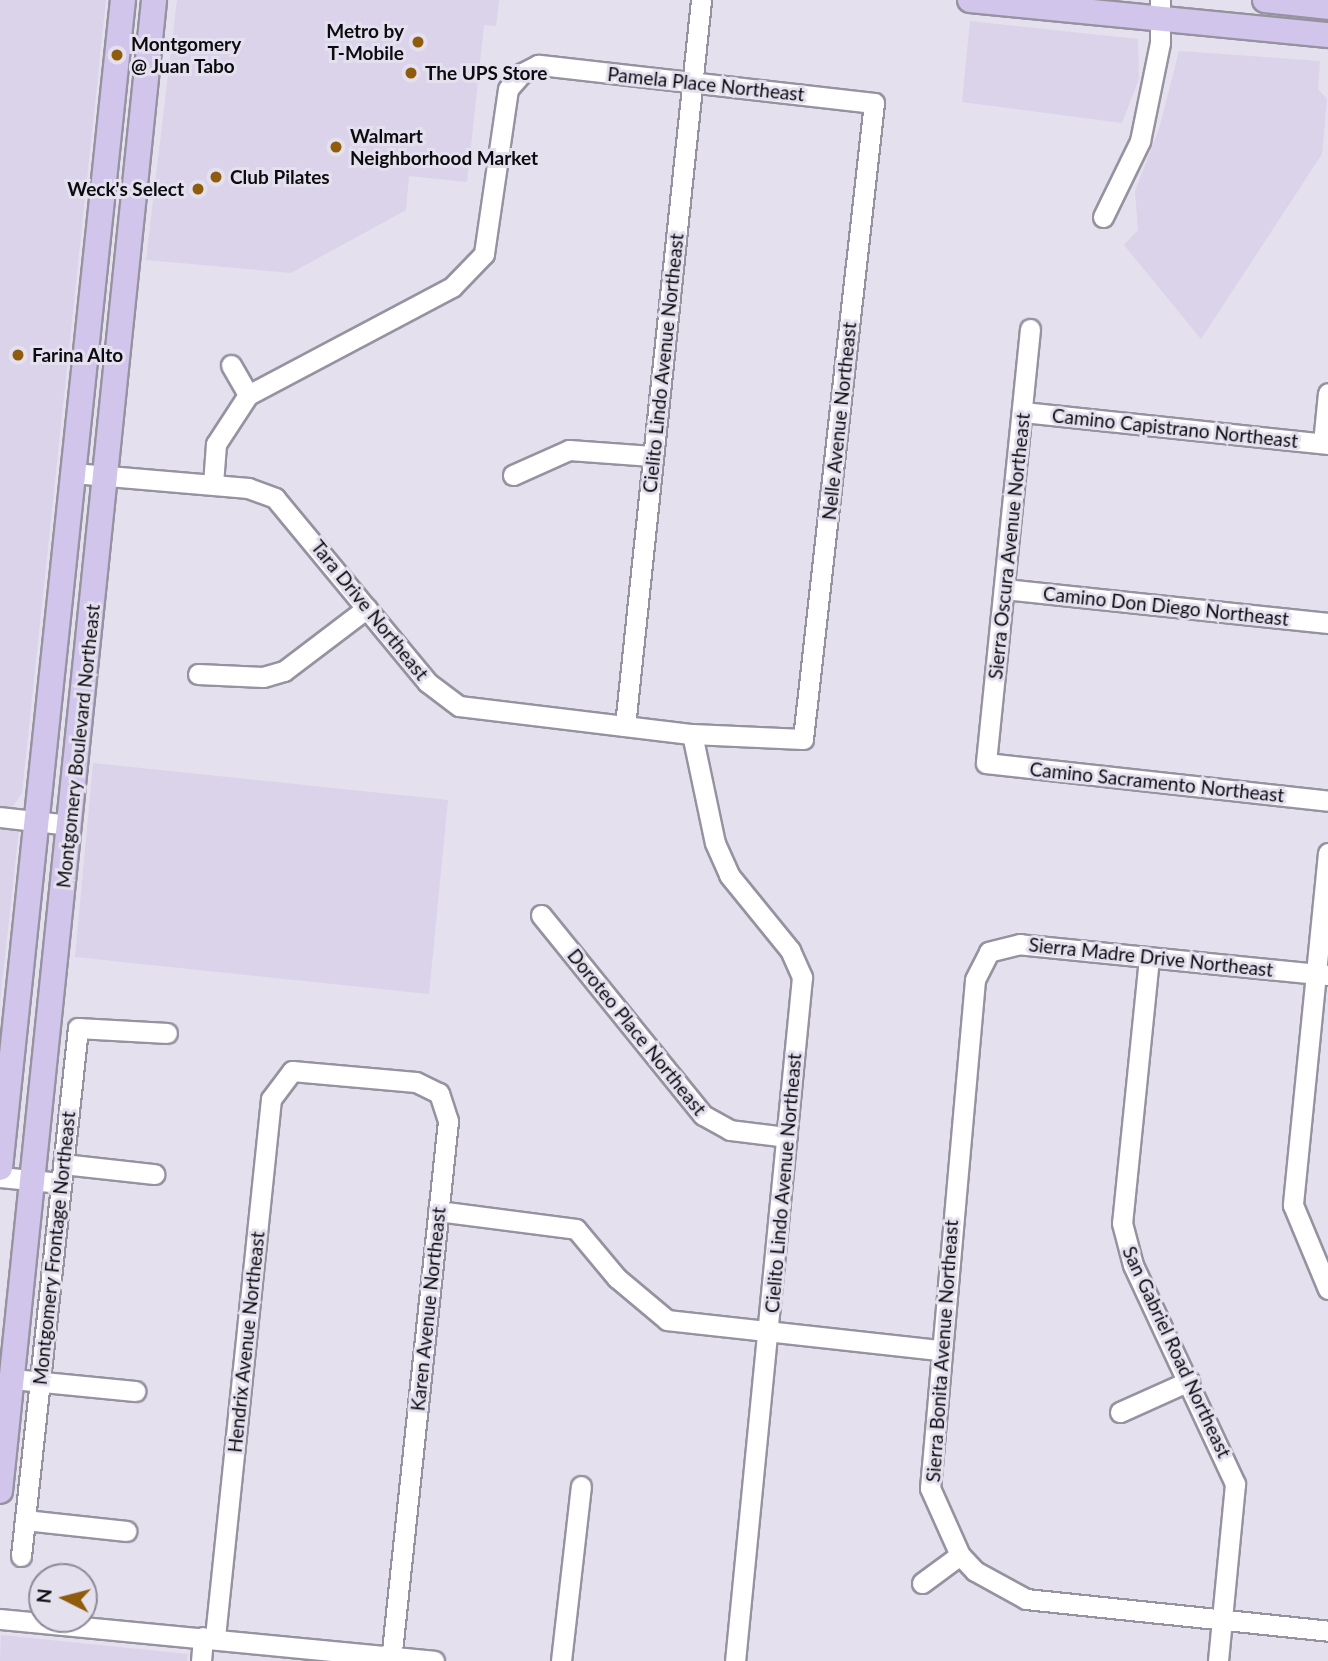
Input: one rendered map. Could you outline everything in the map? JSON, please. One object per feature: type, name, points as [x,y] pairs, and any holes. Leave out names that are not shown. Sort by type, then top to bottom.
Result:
[{"type":"main road","name":"Montgomery Boulevard Northeast","points":[[0,1168],[123,0]]},
{"type":"main road","name":"Montgomery Boulevard Northeast","points":[[0,1491],[154,0]]},
{"type":"main road","points":[[970,0],[1160,9],[1328,35]]},
{"type":"main road","points":[[1265,0],[1328,7]]},
{"type":"street","name":"Cielito Lindo Avenue Northeast","points":[[625,726],[701,0]]},
{"type":"street","points":[[1103,217],[1140,141],[1160,9]]},
{"type":"street","name":"Pamela Place Northeast","points":[[248,395],[452,287],[471,270],[492,232],[508,89],[538,65],[874,103]]},
{"type":"street","name":"Nelle Avenue Northeast","points":[[803,739],[874,103]]},
{"type":"street","name":"Sierra Oscura Avenue Northeast","points":[[986,762],[1030,329]]},
{"type":"street","points":[[213,484],[216,444],[248,395],[231,365]]},
{"type":"street","points":[[1325,443],[1328,393]]},
{"type":"street","name":"Camino Capistrano Northeast","points":[[1023,412],[1325,443]]},
{"type":"street","points":[[513,475],[569,450],[652,456]]},
{"type":"street","name":"Tara Drive Northeast","points":[[73,473],[213,484],[275,498],[427,682],[459,706],[692,734],[803,739]]},
{"type":"street","name":"Camino Don Diego Northeast","points":[[1004,589],[1328,623]]},
{"type":"street","points":[[198,674],[263,677],[284,671],[367,608]]},
{"type":"street","name":"Cielito Lindo Avenue Northeast","points":[[692,734],[715,843],[729,875],[798,962],[802,992],[735,1661]]},
{"type":"street","name":"Camino Sacramento Northeast","points":[[986,762],[1328,801]]},
{"type":"street","points":[[0,817],[69,825]]},
{"type":"street","points":[[1328,853],[1322,974],[1293,1205],[1328,1289]]},
{"type":"street","name":"Doroteo Place Northeast","points":[[541,915],[703,1115],[730,1130],[787,1137]]},
{"type":"street","name":"Sierra Madre Drive Northeast","points":[[989,951],[1020,944],[1322,974]]},
{"type":"street","name":"Sierra Bonita Avenue Northeast","points":[[989,951],[975,980],[940,1350],[930,1488],[960,1555],[975,1571],[1026,1598],[1328,1631]]},
{"type":"street","name":"San Gabriel Road Northeast","points":[[1149,958],[1122,1223],[1133,1265],[1235,1484],[1218,1661]]},
{"type":"street","name":"Montgomery Frontage Northeast","points":[[21,1556],[78,1028],[167,1034]]},
{"type":"street","name":"Karen Avenue Northeast","points":[[309,1069],[416,1082],[439,1093],[448,1121],[391,1659]]},
{"type":"street","name":"Hendrix Avenue Northeast","points":[[201,1661],[209,1637],[271,1100],[292,1071],[309,1069]]},
{"type":"street","points":[[0,1177],[33,1180],[62,1173],[154,1174]]},
{"type":"street","points":[[438,1211],[576,1229],[617,1278],[667,1320],[769,1334],[940,1350]]},
{"type":"street","points":[[12,1379],[135,1391]]},
{"type":"street","points":[[1121,1412],[1189,1381]]},
{"type":"street","points":[[561,1661],[581,1486]]},
{"type":"street","points":[[25,1520],[126,1531]]},
{"type":"street","points":[[922,1583],[960,1555]]},
{"type":"street","points":[[0,1619],[209,1637],[391,1659],[434,1661]]},
{"type":"shaded area","points":[[0,0],[106,0],[22,793],[11,809],[0,808]]},
{"type":"shaded area","points":[[177,0],[499,0],[496,26],[484,25],[467,182],[409,176],[406,210],[291,273],[146,260]]},
{"type":"shaded area","points":[[970,21],[1138,39],[1139,79],[1122,123],[962,102]]},
{"type":"shaded area","points":[[1179,51],[1320,61],[1318,89],[1327,99],[1322,154],[1201,339],[1124,245],[1138,230],[1135,191],[1159,129]]},
{"type":"shaded area","points":[[93,763],[448,800],[429,994],[75,957]]},
{"type":"shaded area","points":[[0,826],[19,829],[0,1002]]},
{"type":"shaded area","points":[[1,1635],[188,1654],[187,1661],[0,1661]]},
{"type":"place","name":"Metro by T-Mobile","points":[[418,42]]},
{"type":"place","name":"Montgomery @ Juan Tabo","points":[[117,55]]},
{"type":"place","name":"The UPS Store","points":[[411,73]]},
{"type":"place","name":"Walmart Neighborhood Market","points":[[336,147]]},
{"type":"place","name":"Club Pilates","points":[[216,177]]},
{"type":"place","name":"Weck's Select","points":[[198,189]]},
{"type":"place","name":"Farina Alto","points":[[18,355]]}]
